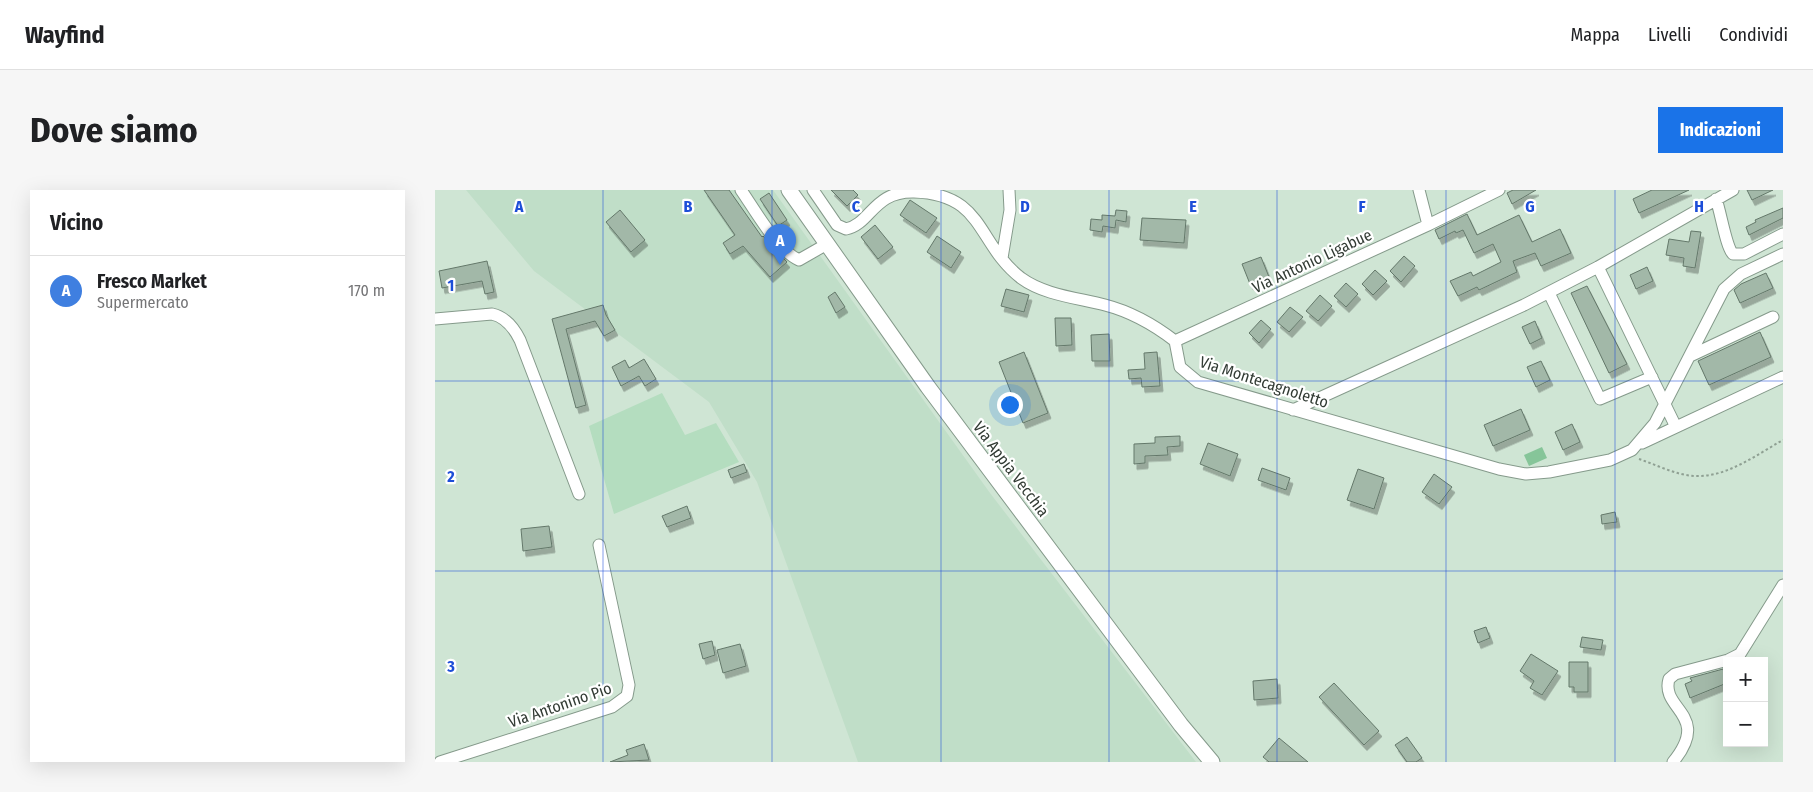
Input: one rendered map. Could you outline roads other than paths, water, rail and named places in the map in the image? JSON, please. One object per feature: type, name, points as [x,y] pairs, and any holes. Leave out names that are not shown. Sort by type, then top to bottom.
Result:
[{"type":"main road","name":"Via Appia Vecchia","points":[[789,190],[928,387],[1181,725],[1212,762]]},
{"type":"street","points":[[741,190],[766,226],[791,256],[799,260],[827,244]]},
{"type":"street","points":[[813,190],[837,225],[846,229],[855,226],[879,202],[894,195],[914,192],[950,198],[968,210],[1002,258],[1027,282],[1062,295],[1125,311],[1153,324],[1175,341]]},
{"type":"street","points":[[1002,258],[1009,215],[1009,190]]},
{"type":"street","points":[[1419,190],[1428,225]]},
{"type":"street","name":"Via Antonio Ligabue","points":[[1175,341],[1428,225],[1499,190]]},
{"type":"street","points":[[1293,410],[1479,327],[1549,293],[1599,267],[1733,190]]},
{"type":"street","points":[[1716,200],[1723,220],[1727,246],[1733,254],[1744,254],[1783,234]]},
{"type":"street","name":"Via Montecagnoletto","points":[[1175,341],[1181,366],[1198,382],[1517,473],[1555,471],[1610,460],[1625,454],[1638,444],[1655,424],[1720,295],[1727,285],[1741,274],[1783,254]]},
{"type":"street","points":[[1599,267],[1676,427]]},
{"type":"street","points":[[1549,293],[1600,400],[1652,377]]},
{"type":"street","points":[[435,319],[492,314],[504,320],[513,328],[520,340],[579,494]]},
{"type":"street","points":[[1689,356],[1773,316]]},
{"type":"street","points":[[1638,444],[1783,377]]},
{"type":"street","name":"Via Antonino Pio","points":[[440,762],[612,707],[627,696],[629,685],[599,545]]},
{"type":"street","points":[[1673,762],[1683,748],[1689,732],[1686,722],[1668,690],[1669,678],[1675,674],[1728,660],[1740,654],[1783,585]]},
{"type":"place","name":"Fresco Market","points":[[780,265]]}]
